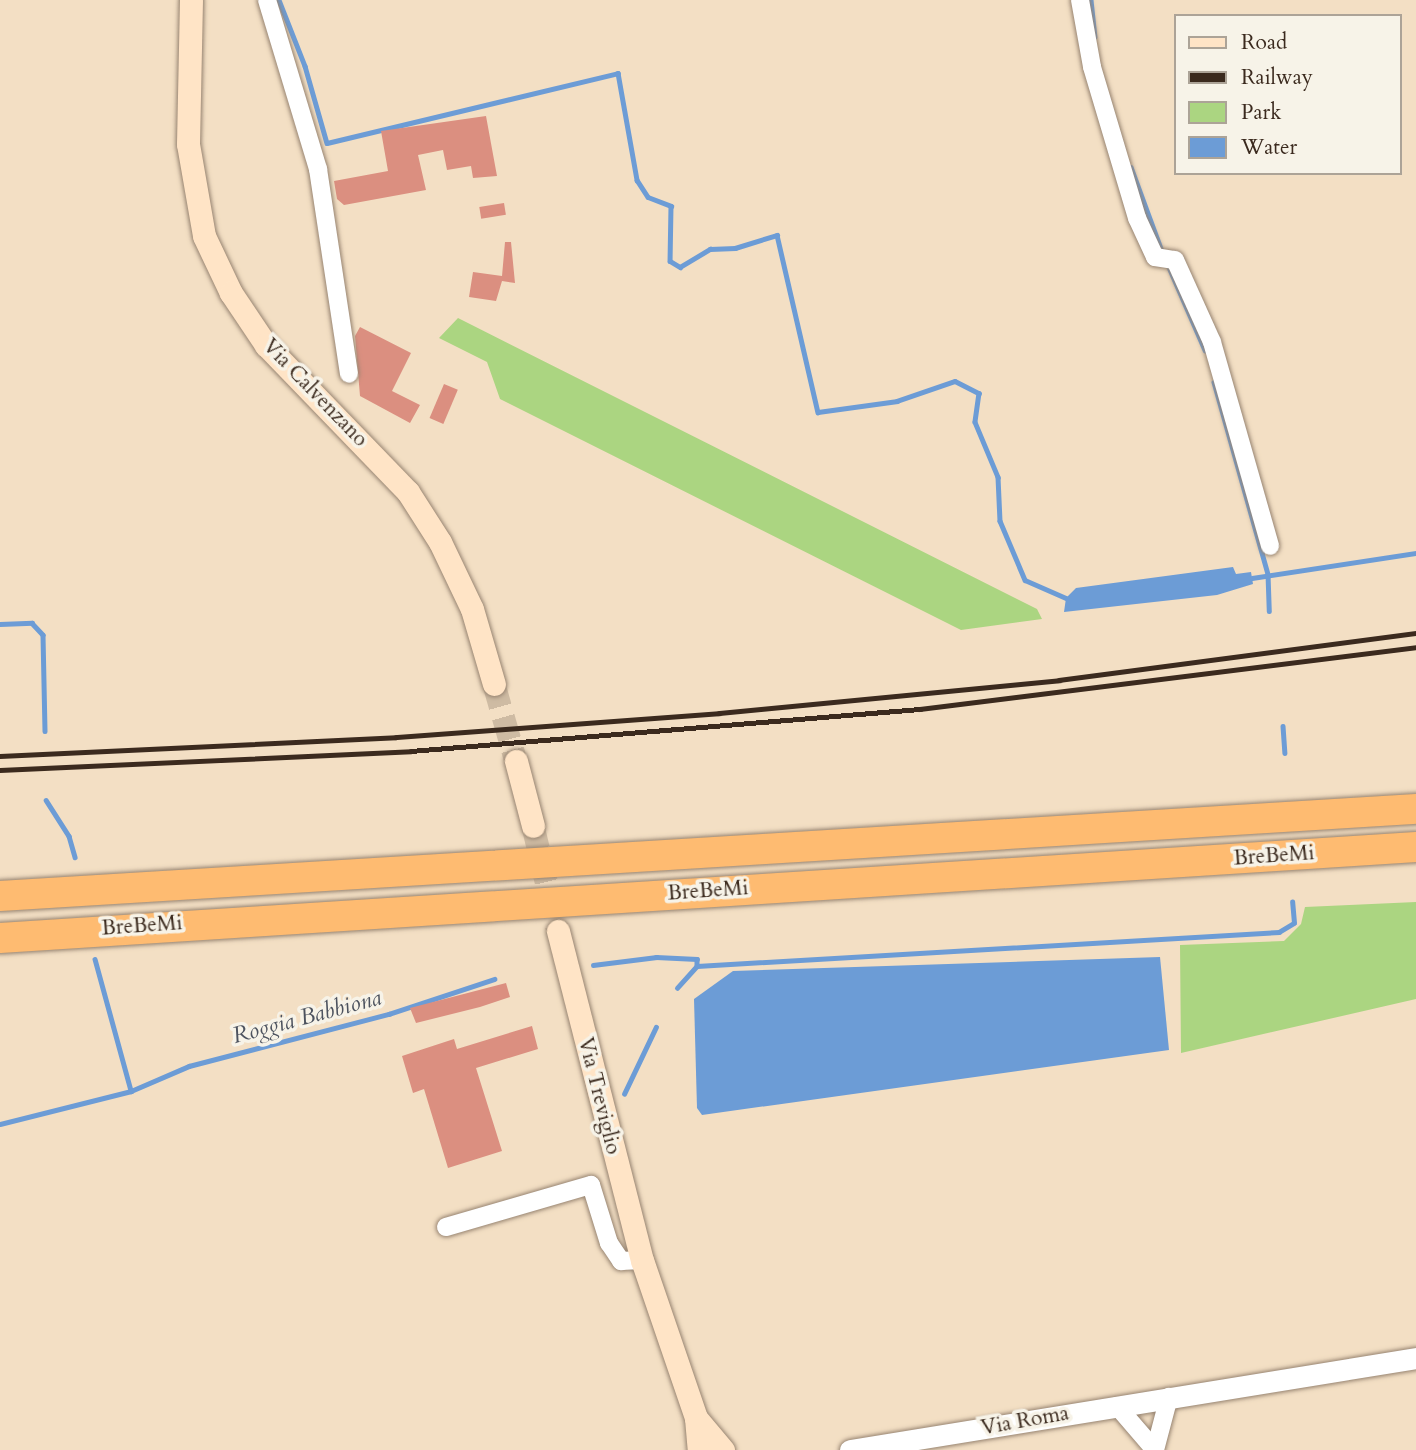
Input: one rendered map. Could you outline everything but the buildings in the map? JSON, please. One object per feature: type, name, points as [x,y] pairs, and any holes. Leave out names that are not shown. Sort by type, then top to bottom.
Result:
[{"type":"highway","name":"BreBeMi","points":[[0,896],[1416,809]]},
{"type":"highway","name":"BreBeMi","points":[[0,938],[1416,847]]},
{"type":"main road","name":"Via Calvenzano","points":[[191,0],[188,144],[204,236],[231,293],[266,345],[354,432],[421,512],[457,573],[486,649],[494,684]]},
{"type":"main road","points":[[516,761],[533,826]]},
{"type":"main road","name":"Via Treviglio","points":[[558,931],[642,1260],[696,1418],[699,1450]]},
{"type":"main road","name":"Via Treviglio","points":[[696,1418],[723,1450]]},
{"type":"street","points":[[267,0],[318,169],[349,374]]},
{"type":"street","points":[[1080,0],[1083,34],[1111,140],[1155,257],[1175,260],[1212,342],[1270,546]]},
{"type":"street","name":"Via Treviglio","points":[[446,1227],[591,1185],[609,1243],[621,1261],[642,1260]]},
{"type":"street","name":"Via Roma","points":[[850,1450],[1416,1358]]},
{"type":"street","points":[[1155,1449],[1169,1398]]},
{"type":"street","points":[[1118,1406],[1155,1449]]},
{"type":"green space","points":[[458,318],[1037,609],[1042,619],[961,630],[500,399],[487,362],[439,338]]},
{"type":"green space","points":[[1416,902],[1416,999],[1181,1053],[1180,945],[1284,941],[1301,924],[1305,907]]},
{"type":"water","points":[[1233,567],[1236,574],[1251,572],[1253,584],[1217,595],[1064,612],[1066,598],[1076,588]]},
{"type":"water","points":[[1160,957],[1169,1050],[702,1115],[697,1108],[694,999],[733,971]]},
{"type":"waterway","points":[[279,0],[305,66],[327,143],[618,73],[637,180],[648,197],[671,206],[670,261],[680,267],[710,249],[735,248],[777,235],[818,412],[897,401],[955,381],[979,393],[975,422],[998,477],[1000,521],[1025,580],[1066,598]]},
{"type":"waterway","points":[[1091,0],[1095,37]]},
{"type":"waterway","points":[[1131,167],[1163,254]]},
{"type":"waterway","points":[[1168,265],[1205,350]]},
{"type":"waterway","points":[[1214,382],[1268,574],[1269,611]]},
{"type":"waterway","points":[[1252,578],[1416,553]]},
{"type":"waterway","points":[[0,624],[32,623],[43,635],[45,731]]},
{"type":"waterway","points":[[1283,726],[1285,753]]},
{"type":"waterway","points":[[46,800],[69,836],[75,857]]},
{"type":"waterway","points":[[677,988],[697,966],[1279,932],[1294,923],[1292,902]]},
{"type":"waterway","name":"Roggia Babbiona","points":[[593,965],[656,957],[697,959],[697,966]]},
{"type":"waterway","points":[[95,959],[131,1091]]},
{"type":"waterway","name":"Roggia Babbiona","points":[[0,1124],[131,1091],[189,1066],[389,1014],[494,979]]},
{"type":"waterway","points":[[624,1094],[656,1027]]},
{"type":"tunnel","points":[[494,684],[516,761]]},
{"type":"tunnel","points":[[533,826],[558,931]]},
{"type":"railway","points":[[0,756],[396,737],[719,713],[1059,680],[1416,633]]},
{"type":"railway","points":[[0,770],[411,751],[920,709],[1416,647]]}]
